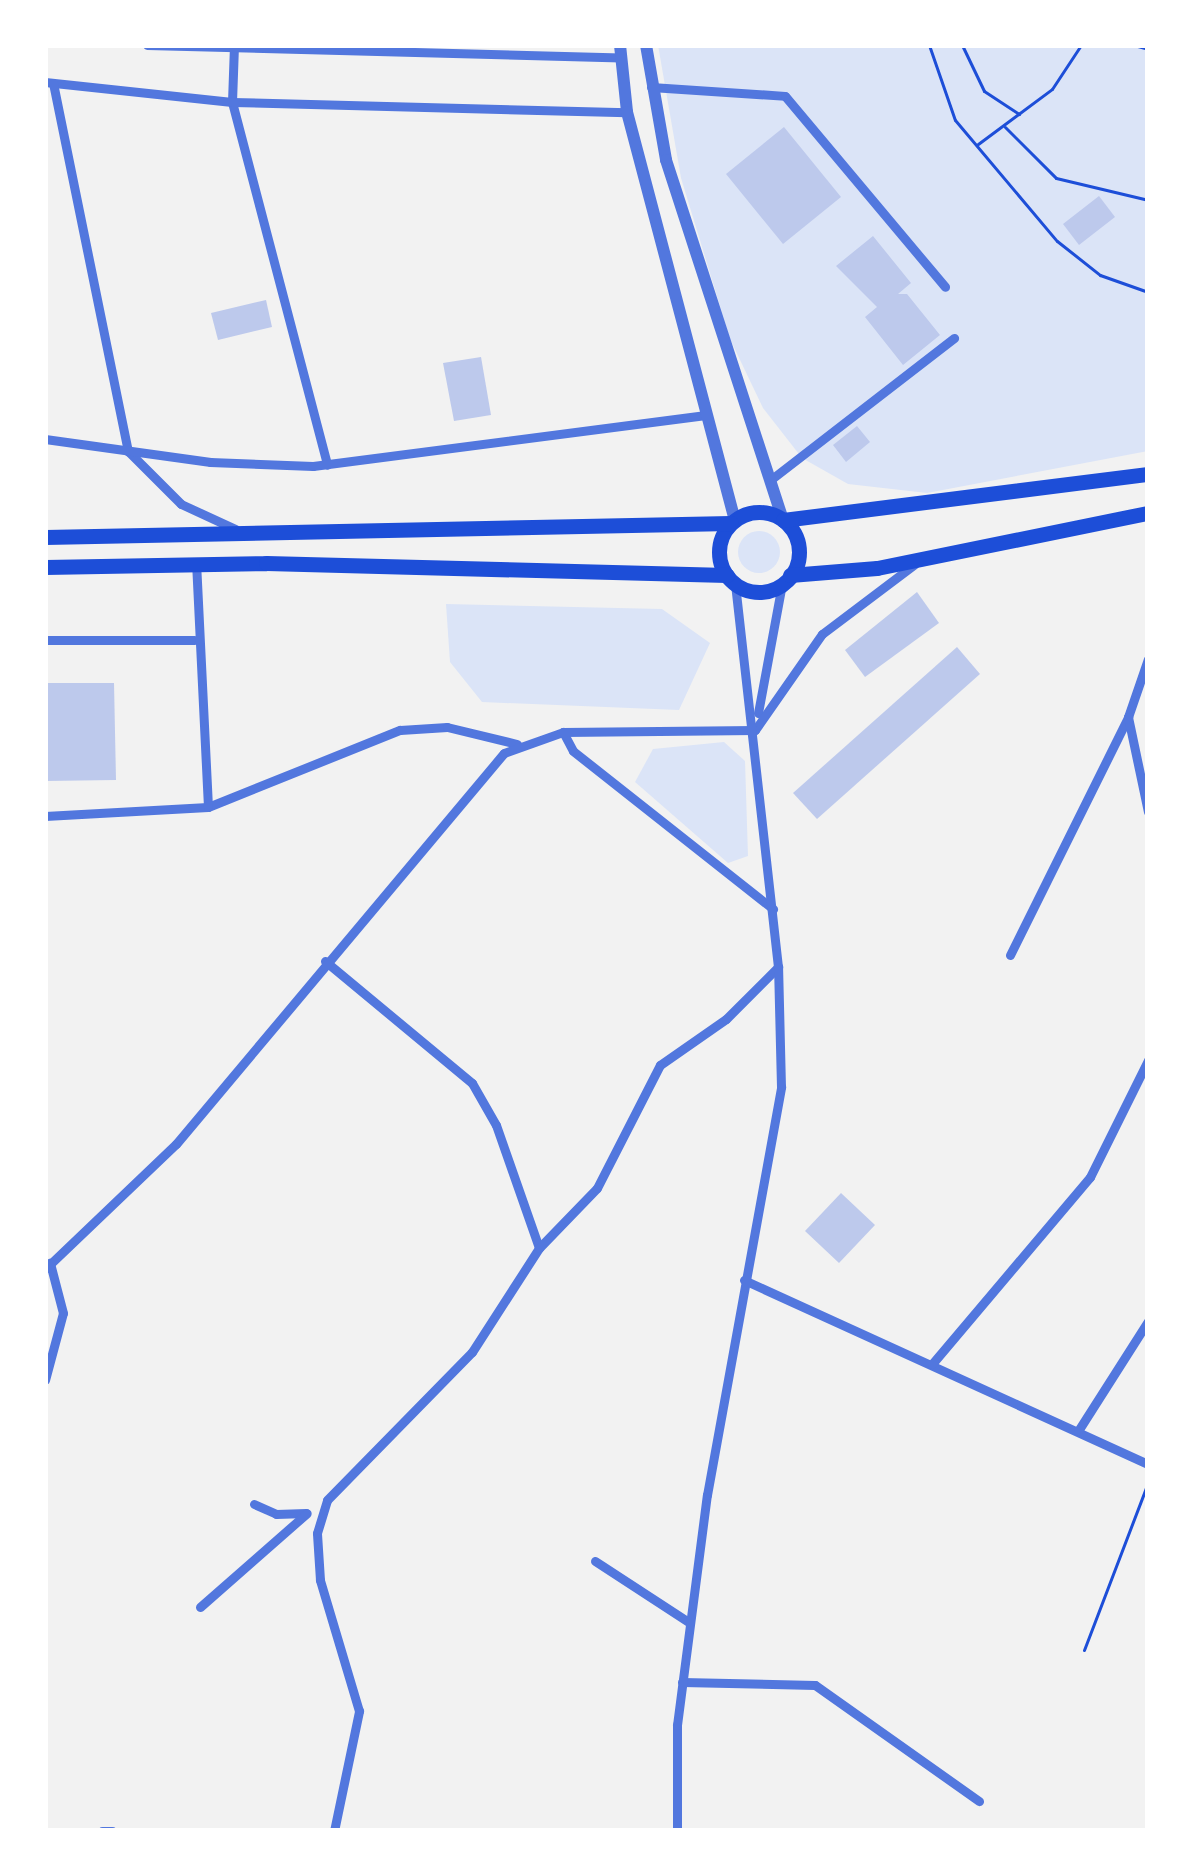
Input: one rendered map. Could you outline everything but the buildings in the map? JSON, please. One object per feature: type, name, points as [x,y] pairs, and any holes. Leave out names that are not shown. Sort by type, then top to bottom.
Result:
[{"type":"main road","points":[[45,536],[733,522],[762,512],[783,520],[1148,474]]},
{"type":"main road","points":[[45,567],[196,564],[731,579],[756,591],[786,579],[926,559],[1148,513]]},
{"type":"main road","points":[[783,520],[799,549],[786,579]]},
{"type":"main road","points":[[731,579],[720,543],[733,522]]},
{"type":"street","points":[[148,45],[621,51],[627,112],[733,522]]},
{"type":"street","points":[[646,45],[665,160],[783,520]]},
{"type":"street","points":[[234,47],[232,102],[327,465]]},
{"type":"street","points":[[250,532],[182,504],[128,451],[49,83],[232,102],[627,112]]},
{"type":"street","points":[[650,87],[785,96],[945,287]]},
{"type":"street","points":[[770,481],[954,338]]},
{"type":"street","points":[[45,439],[128,451],[327,465],[706,415]]},
{"type":"street","points":[[755,730],[822,634],[926,559]]},
{"type":"street","points":[[196,564],[194,640],[208,807]]},
{"type":"street","points":[[677,1831],[682,1682],[690,1623],[744,1280],[778,1124],[778,967],[755,730],[731,579]]},
{"type":"street","points":[[755,730],[786,579]]},
{"type":"street","points":[[45,640],[194,640]]},
{"type":"street","points":[[1010,956],[1128,717],[1148,659]]},
{"type":"street","points":[[1128,717],[1148,812]]},
{"type":"street","points":[[45,816],[208,807],[400,730],[447,728],[517,745],[562,732],[755,730]]},
{"type":"street","points":[[562,732],[573,751],[772,909]]},
{"type":"street","points":[[45,1379],[63,1313],[47,1265],[176,1144],[325,961],[517,745]]},
{"type":"street","points":[[325,961],[472,1083],[496,1124],[538,1248]]},
{"type":"street","points":[[254,1504],[276,1514],[322,1510],[472,1352],[538,1248],[597,1188],[660,1065],[726,1019],[778,967]]},
{"type":"street","points":[[932,1364],[1090,1178],[1148,1060]]},
{"type":"street","points":[[744,1280],[1148,1465]]},
{"type":"street","points":[[1078,1431],[1148,1322]]},
{"type":"street","points":[[322,1510],[320,1580],[359,1711],[334,1831]]},
{"type":"street","points":[[200,1607],[307,1513]]},
{"type":"street","points":[[595,1561],[690,1623]]},
{"type":"street","points":[[682,1682],[814,1685],[979,1801]]},
{"type":"street","points":[[102,1831],[112,1831]]},
{"type":"path","points":[[929,45],[946,105],[1070,254],[1148,292]]},
{"type":"path","points":[[962,45],[984,91],[1021,115]]},
{"type":"path","points":[[977,145],[1061,79],[1081,45]]},
{"type":"path","points":[[1134,45],[1148,49]]},
{"type":"path","points":[[1005,127],[1055,178],[1148,200]]},
{"type":"path","points":[[1084,1650],[1148,1482]]},
{"type":"shaded area","points":[[658,45],[1148,45],[1148,451],[927,493],[848,484],[802,458],[763,408],[730,339],[681,178]]},
{"type":"shaded area","points":[[759,531],[774,537],[780,552],[774,567],[759,573],[744,567],[738,552],[744,537]]},
{"type":"shaded area","points":[[446,604],[662,609],[710,643],[679,710],[482,702],[450,662]]},
{"type":"shaded area","points":[[724,742],[745,761],[748,856],[728,863],[635,782],[653,749]]}]
